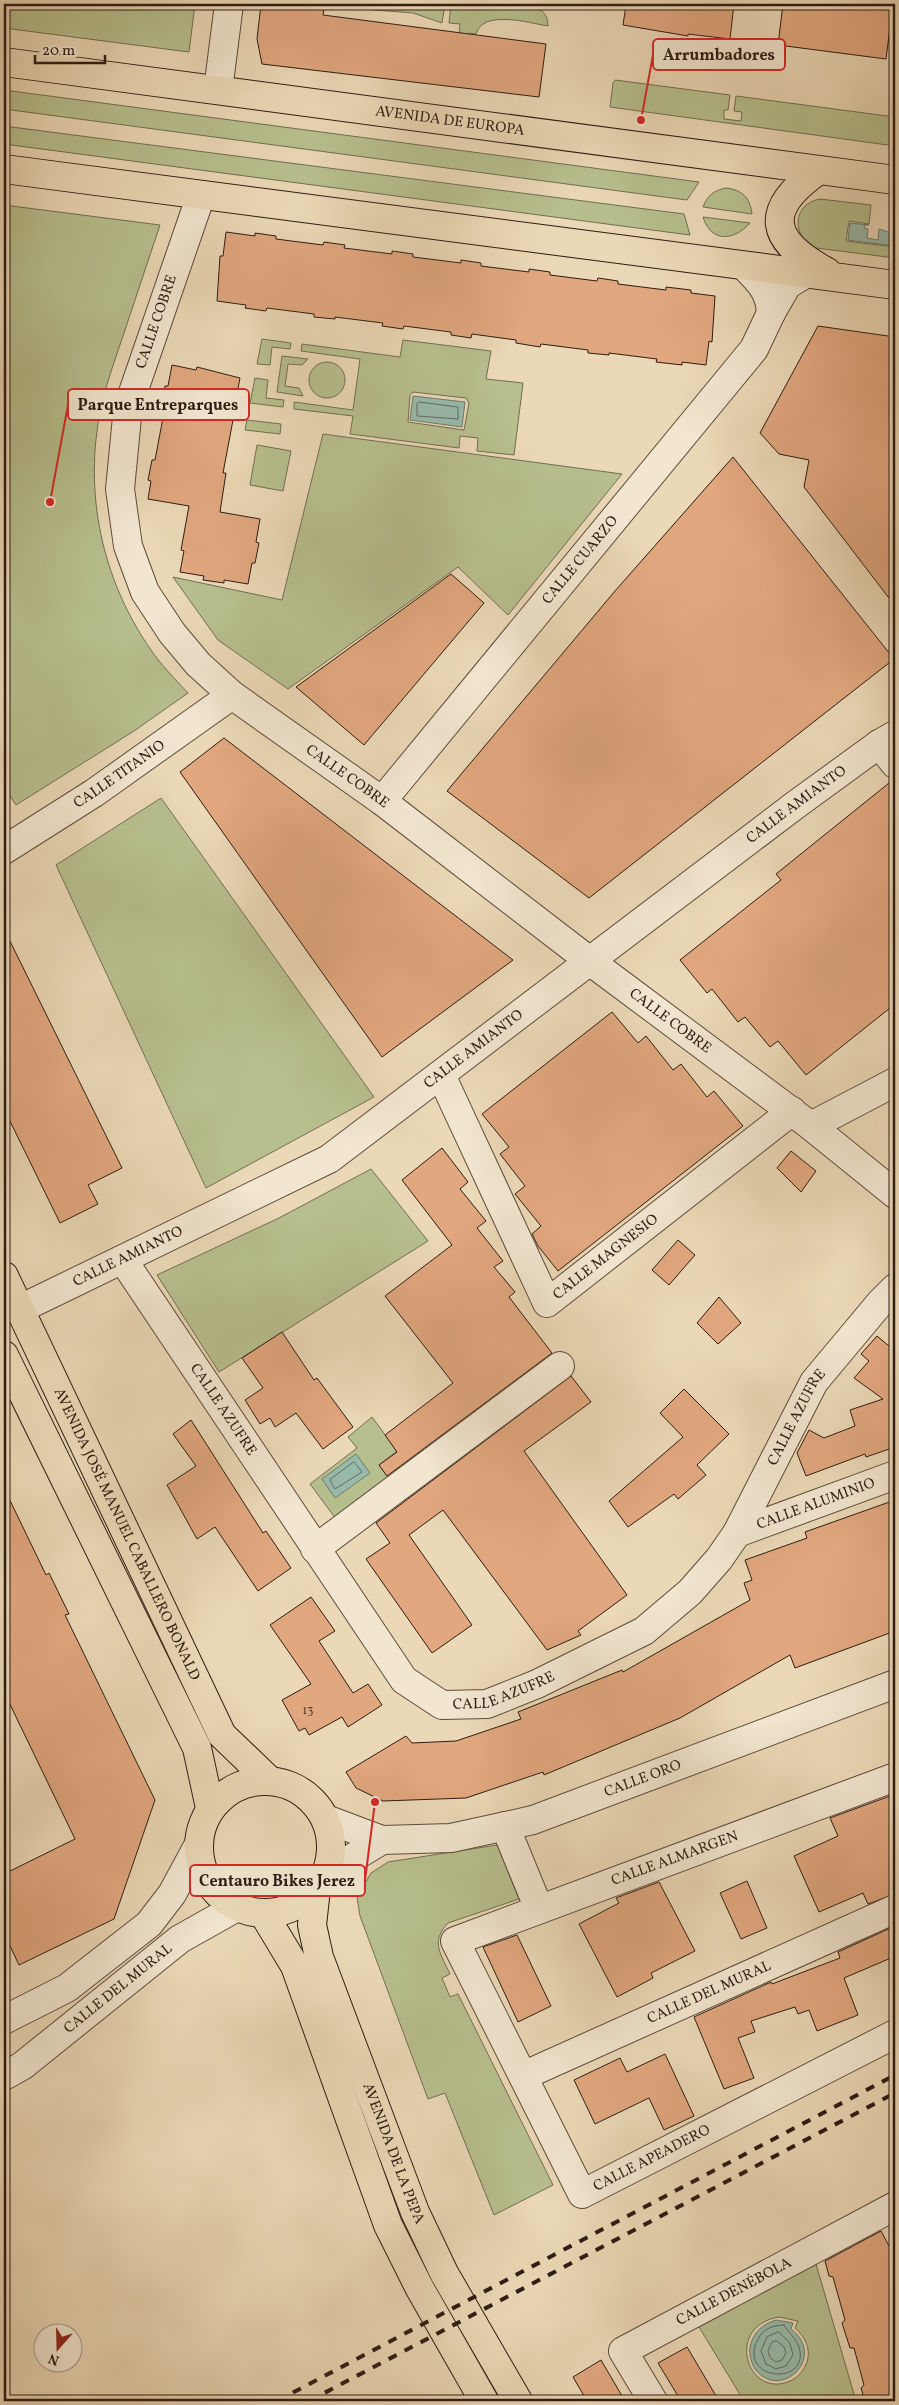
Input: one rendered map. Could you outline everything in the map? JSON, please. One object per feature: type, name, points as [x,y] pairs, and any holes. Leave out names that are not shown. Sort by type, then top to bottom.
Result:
[{"type":"main road","name":"AVENIDA DE EUROPA","points":[[4,62],[895,180]]},
{"type":"main road","points":[[4,169],[895,285]]},
{"type":"main road","points":[[819,170],[792,192],[785,202],[779,221],[785,239],[792,250],[820,274]]},
{"type":"main road","name":"AVENIDA JOSÉ MANUEL CABALLERO BONALD","points":[[4,1276],[222,1735],[269,1780]]},
{"type":"main road","name":"AVENIDA JOSÉ MANUEL CABALLERO BONALD","points":[[4,1355],[197,1748],[210,1808]]},
{"type":"main road","points":[[269,1780],[286,1784],[303,1792],[316,1804],[326,1819],[331,1846],[321,1882],[301,1903],[283,1911],[263,1913],[237,1907],[221,1897],[208,1883],[200,1865],[198,1846],[201,1826],[210,1808],[226,1792],[246,1782],[269,1780]]},
{"type":"main road","name":"AVENIDA DE LA PEPA","points":[[321,1882],[312,1925],[318,1956],[415,2212],[444,2273],[518,2401]]},
{"type":"main road","name":"AVENIDA DE LA PEPA","points":[[263,1913],[295,1966],[388,2224],[419,2287],[484,2401]]},
{"type":"street","points":[[218,90],[229,4]]},
{"type":"street","name":"CALLE COBRE","points":[[201,195],[128,407],[120,489],[128,546],[146,592],[172,633],[198,664],[232,695],[382,801],[590,962],[802,1119],[895,1194]]},
{"type":"street","points":[[744,266],[766,290],[770,301],[771,313]]},
{"type":"street","name":"CALLE CUARZO","points":[[382,801],[754,349],[771,313],[787,286],[820,274]]},
{"type":"street","name":"CALLE TITANIO","points":[[4,850],[94,793],[232,695]]},
{"type":"street","name":"CALLE AMIANTO","points":[[20,1309],[329,1159],[794,806],[890,748]]},
{"type":"street","name":"CALLE MAGNESIO","points":[[440,1075],[547,1303],[802,1119]]},
{"type":"street","points":[[802,1119],[895,1082]]},
{"type":"street","name":"CALLE AZUFRE","points":[[123,1260],[404,1680],[442,1705],[487,1704],[537,1684],[644,1630],[690,1592],[719,1559],[737,1533],[814,1382],[880,1303],[895,1288]]},
{"type":"street","points":[[315,1549],[560,1366]]},
{"type":"street","name":"CALLE ALUMINIO","points":[[737,1533],[895,1475]]},
{"type":"street","name":"CALLE ORO","points":[[326,1819],[382,1840],[451,1838],[533,1820],[895,1684]]},
{"type":"street","name":"CALLE ALMARGEN","points":[[455,1941],[895,1777]]},
{"type":"street","points":[[505,1826],[539,1909]]},
{"type":"street","name":"CALLE ORO","points":[[321,1882],[382,1840]]},
{"type":"street","name":"CALLE DEL MURAL","points":[[6,2013],[67,1988],[149,1924],[172,1894],[198,1846]]},
{"type":"street","name":"CALLE DEL MURAL","points":[[4,2076],[22,2066],[180,1939],[237,1907]]},
{"type":"street","name":"CALLE DEL MURAL","points":[[523,2076],[895,1909]]},
{"type":"street","name":"CALLE APEADERO","points":[[455,1941],[582,2194],[895,2034]]},
{"type":"street","name":"CALLE DENÉBOLA","points":[[653,2401],[623,2351],[895,2206]]},
{"type":"green space","points":[[509,3],[531,6],[545,14],[548,26],[519,21],[497,20],[480,26],[476,34],[468,33],[467,37],[459,35],[460,24],[449,23],[451,4]]},
{"type":"green space","points":[[4,4],[195,4],[189,52],[4,28]]},
{"type":"green space","points":[[339,4],[445,4],[442,23],[413,13],[337,7]]},
{"type":"green space","points":[[615,80],[730,95],[728,110],[724,110],[724,119],[741,121],[742,112],[734,111],[736,96],[895,117],[895,146],[610,107]]},
{"type":"green space","points":[[4,90],[699,182],[687,200],[4,109]]},
{"type":"green space","points":[[4,126],[684,214],[690,235],[4,144]]},
{"type":"green space","points":[[726,188],[744,195],[749,203],[752,214],[703,207],[711,194]]},
{"type":"green space","points":[[820,199],[871,205],[869,224],[849,221],[846,241],[895,247],[895,258],[816,248],[808,243],[802,236],[798,221],[804,207]]},
{"type":"green space","points":[[4,205],[160,225],[103,399],[96,440],[94,471],[96,503],[101,534],[109,565],[120,594],[134,623],[151,650],[188,693],[134,731],[16,805],[9,794],[4,797]]},
{"type":"green space","points":[[703,217],[750,223],[737,233],[724,236],[717,235],[711,231]]},
{"type":"green space","points":[[262,339],[291,343],[290,349],[272,347],[270,365],[257,364]]},
{"type":"green space","points":[[403,340],[491,351],[486,379],[523,383],[514,455],[477,451],[478,438],[460,436],[459,448],[350,434],[353,416],[294,409],[294,402],[353,410],[360,359],[301,351],[302,344],[400,357]],"holes":[[[413,392],[466,398],[469,403],[464,430],[408,422],[410,395]]]},
{"type":"green space","points":[[282,356],[308,359],[302,365],[288,364],[285,386],[299,388],[303,396],[277,392]]},
{"type":"green space","points":[[327,362],[334,363],[340,367],[344,373],[344,387],[340,393],[334,397],[327,398],[320,397],[314,393],[310,387],[309,380],[310,373],[314,367],[320,363]]},
{"type":"green space","points":[[255,378],[268,380],[266,398],[284,400],[283,407],[250,403]]},
{"type":"green space","points":[[247,420],[281,424],[280,434],[245,430]]},
{"type":"green space","points":[[323,434],[622,474],[508,615],[458,567],[288,689],[218,640],[173,577],[282,600]]},
{"type":"green space","points":[[257,445],[291,451],[283,491],[250,485]]},
{"type":"green space","points":[[161,798],[374,1097],[206,1188],[56,865]]},
{"type":"green space","points":[[371,1169],[428,1241],[219,1372],[157,1275],[279,1218]]},
{"type":"green space","points":[[372,1417],[397,1451],[379,1465],[390,1480],[336,1519],[310,1484],[357,1448],[348,1437]]},
{"type":"green space","points":[[497,1845],[519,1899],[448,1923],[439,1936],[438,1942],[450,1974],[442,1978],[450,1997],[458,1994],[553,2185],[494,2215],[445,2093],[428,2099],[360,1916],[357,1897],[371,1873],[388,1862]]},
{"type":"green space","points":[[816,2264],[856,2401],[744,2401],[699,2327]],"holes":[[[779,2317],[798,2321],[795,2328],[802,2335],[808,2347],[808,2357],[804,2368],[798,2376],[790,2381],[775,2384],[762,2380],[753,2371],[748,2360],[747,2346],[751,2333],[762,2323]]]},
{"type":"water","points":[[850,223],[869,225],[865,225],[864,228],[868,229],[867,238],[878,240],[879,229],[895,234],[895,246],[848,240]]},
{"type":"water","points":[[413,396],[465,402],[462,427],[410,420]]},
{"type":"water","points":[[356,1454],[370,1473],[335,1498],[322,1479]]},
{"type":"water","points":[[776,2320],[793,2323],[791,2329],[801,2340],[804,2352],[802,2363],[796,2372],[787,2378],[776,2381],[765,2378],[755,2369],[752,2364],[750,2350],[751,2342],[756,2333],[763,2326]]},
{"type":"building","points":[[261,4],[325,4],[323,15],[546,44],[539,97],[262,64],[257,39]]},
{"type":"building","points":[[635,4],[734,4],[730,39],[688,34],[688,36],[623,25],[626,5],[635,6]]},
{"type":"building","points":[[783,4],[893,4],[886,59],[778,45]]},
{"type":"building","points":[[226,232],[255,236],[255,233],[276,236],[276,239],[323,245],[324,242],[345,245],[344,248],[392,254],[392,251],[413,254],[413,257],[461,263],[461,260],[481,263],[481,266],[529,272],[529,269],[550,272],[550,275],[597,281],[598,278],[618,281],[618,284],[666,290],[666,287],[691,290],[691,293],[715,296],[712,342],[709,341],[706,365],[682,362],[682,365],[656,362],[657,359],[609,353],[609,355],[588,353],[588,350],[541,344],[540,347],[516,343],[516,340],[472,334],[471,338],[451,335],[451,332],[404,326],[403,329],[382,326],[383,323],[335,317],[335,319],[314,317],[314,314],[267,308],[266,311],[245,308],[246,305],[217,301],[220,256],[223,256]]},
{"type":"building","points":[[818,326],[895,337],[895,606],[804,487],[809,460],[779,454],[760,433]]},
{"type":"building","points":[[172,365],[196,370],[197,367],[240,378],[236,399],[240,400],[236,420],[233,420],[223,473],[226,473],[220,512],[260,519],[256,542],[259,543],[255,563],[252,563],[248,584],[224,580],[224,583],[203,580],[204,576],[180,572],[184,551],[181,550],[189,506],[148,499],[151,481],[148,480],[152,460],[155,460],[165,407],[161,406],[165,386],[168,386]]},
{"type":"building","points":[[733,457],[894,659],[589,898],[447,791],[615,591]]},
{"type":"building","points":[[451,574],[484,603],[364,745],[296,687]]},
{"type":"building","points":[[224,738],[513,960],[382,1057],[180,772]]},
{"type":"building","points":[[894,779],[895,1004],[806,1075],[778,1041],[770,1047],[745,1017],[738,1022],[712,989],[707,993],[680,960],[781,880],[776,874]]},
{"type":"building","points":[[4,929],[122,1168],[88,1185],[98,1204],[60,1223],[4,1109]]},
{"type":"building","points":[[612,1012],[638,1043],[646,1036],[673,1070],[681,1064],[707,1097],[714,1091],[743,1126],[558,1271],[538,1246],[532,1234],[541,1226],[515,1194],[525,1186],[500,1154],[509,1147],[482,1114]]},
{"type":"building","points":[[442,1148],[468,1182],[460,1189],[486,1221],[477,1228],[503,1261],[494,1267],[515,1292],[509,1297],[552,1353],[387,1476],[379,1465],[397,1452],[385,1435],[453,1383],[385,1296],[452,1245],[402,1180]]},
{"type":"building","points":[[791,1151],[816,1171],[801,1192],[777,1168]]},
{"type":"building","points":[[678,1240],[695,1255],[669,1285],[652,1270]]},
{"type":"building","points":[[719,1297],[741,1323],[718,1344],[697,1323]]},
{"type":"building","points":[[282,1332],[314,1380],[317,1378],[353,1427],[323,1449],[296,1413],[275,1427],[270,1418],[260,1424],[245,1400],[263,1388],[242,1358]]},
{"type":"building","points":[[877,1336],[895,1351],[895,1447],[866,1457],[865,1454],[806,1476],[797,1453],[809,1430],[824,1438],[855,1426],[850,1410],[883,1399],[854,1378],[869,1361],[861,1354]]},
{"type":"building","points":[[571,1376],[591,1402],[524,1451],[627,1595],[578,1631],[581,1635],[547,1650],[443,1510],[409,1535],[472,1625],[432,1653],[366,1559],[390,1543],[376,1523]]},
{"type":"building","points":[[684,1389],[729,1434],[697,1465],[706,1475],[678,1499],[674,1494],[628,1527],[609,1501],[683,1437],[660,1413]]},
{"type":"building","points":[[191,1420],[263,1533],[266,1531],[291,1568],[258,1591],[215,1527],[197,1539],[167,1485],[196,1466],[173,1434]]},
{"type":"building","points":[[4,1488],[46,1575],[49,1573],[69,1614],[65,1615],[155,1800],[114,1919],[19,1965],[4,1933],[4,1874],[75,1839],[4,1692]]},
{"type":"building","points":[[895,1500],[895,1631],[795,1668],[790,1655],[680,1718],[544,1775],[543,1772],[466,1798],[383,1801],[356,1788],[346,1772],[406,1736],[412,1743],[456,1741],[521,1719],[518,1712],[622,1670],[623,1672],[750,1600],[744,1583],[752,1580],[745,1560],[807,1538],[805,1532]]},
{"type":"building","points":[[311,1597],[335,1631],[319,1641],[353,1693],[368,1684],[382,1705],[348,1727],[342,1717],[309,1735],[305,1728],[299,1731],[282,1700],[311,1684],[270,1625]]},
{"type":"building","points":[[890,1796],[895,1809],[895,1894],[868,1904],[863,1893],[819,1912],[794,1856],[838,1836],[830,1818]]},
{"type":"building","points":[[747,1881],[767,1928],[741,1939],[720,1893]]},
{"type":"building","points":[[659,1882],[695,1951],[651,1973],[653,1978],[617,1997],[579,1924],[619,1903],[616,1898]]},
{"type":"building","points":[[895,1926],[895,1968],[891,1958],[844,1978],[858,2015],[817,2031],[809,2010],[798,2014],[795,2007],[751,2021],[755,2032],[738,2038],[754,2078],[724,2089],[694,2017],[771,1982],[772,1984],[840,1958],[838,1952]]},
{"type":"building","points":[[517,1935],[551,2006],[518,2022],[483,1947]]},
{"type":"building","points":[[665,2054],[694,2116],[664,2130],[649,2098],[595,2124],[574,2080],[620,2058],[627,2072]]},
{"type":"building","points":[[881,2231],[889,2246],[895,2244],[895,2401],[865,2401],[861,2388],[864,2385],[854,2348],[850,2348],[842,2323],[845,2320],[833,2277],[829,2276],[825,2261]]},
{"type":"building","points":[[687,2347],[719,2401],[681,2401],[658,2363]]},
{"type":"building","points":[[601,2360],[625,2401],[587,2401],[573,2377]]},
{"type":"railway","points":[[277,2401],[895,2075]]},
{"type":"railway","points":[[309,2401],[895,2093]]},
{"type":"place","name":"Arrumbadores","points":[[641,120]]},
{"type":"place","name":"Parque Entreparques","points":[[50,502]]},
{"type":"place","name":"Centauro Bikes Jerez","points":[[375,1802]]}]
